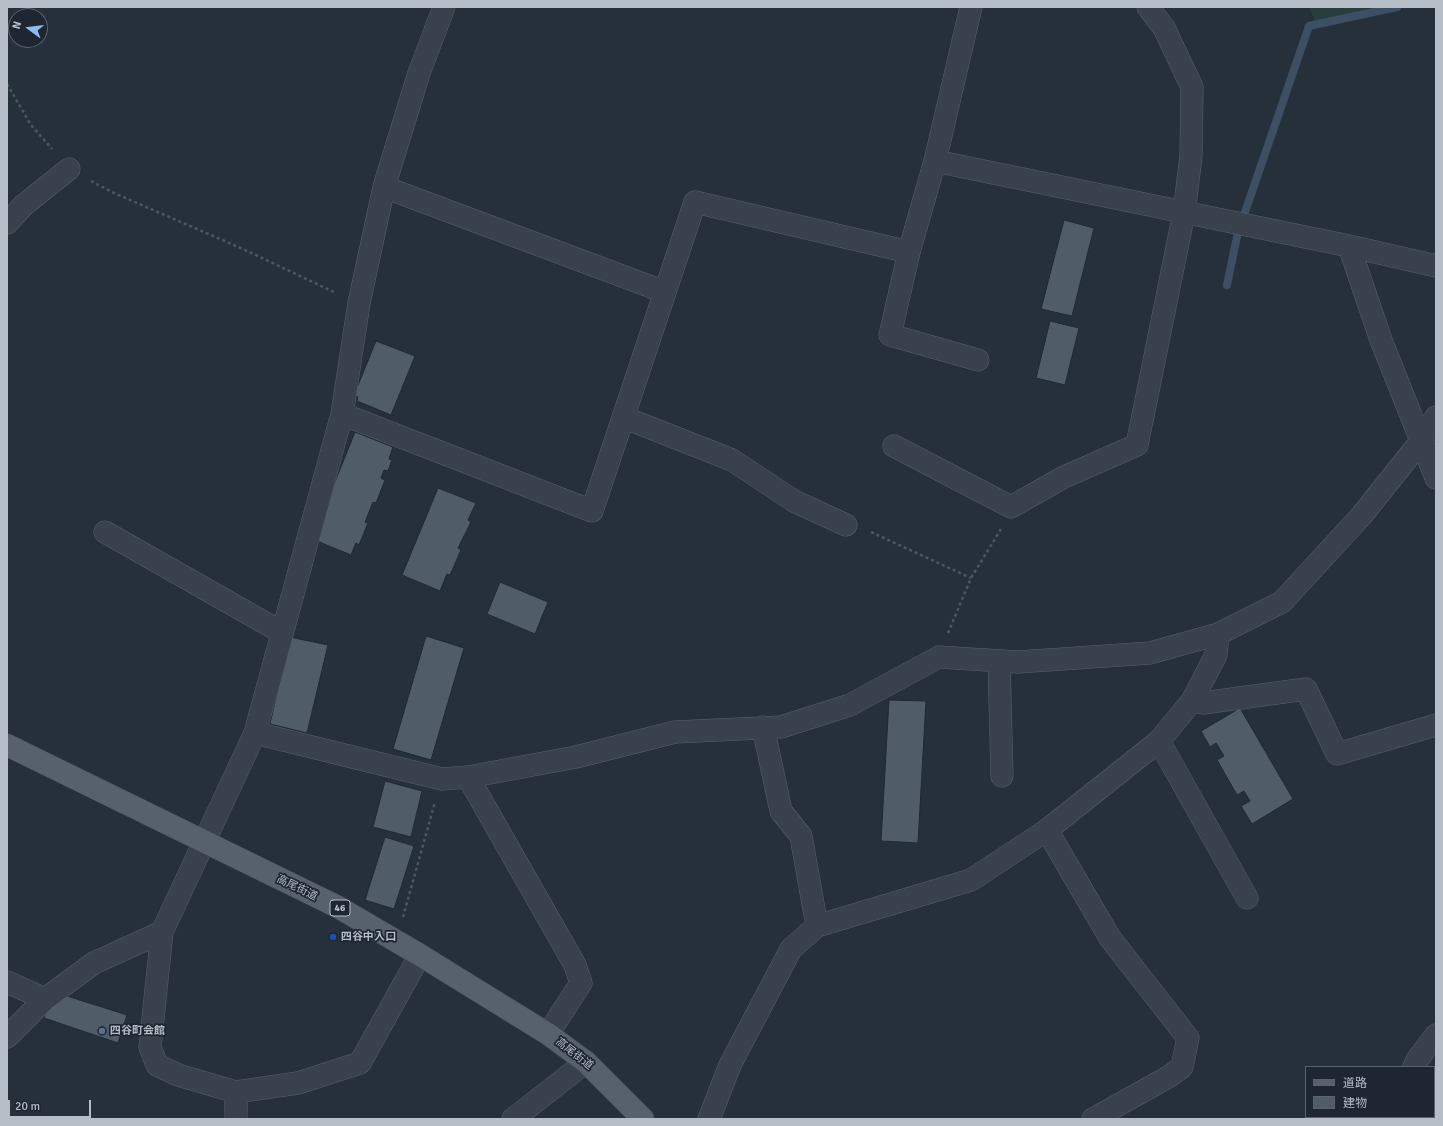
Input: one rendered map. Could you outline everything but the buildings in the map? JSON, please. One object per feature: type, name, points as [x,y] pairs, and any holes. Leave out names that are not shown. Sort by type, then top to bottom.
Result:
[{"type":"main road","name":"高尾街道","points":[[7,745],[204,843],[338,907],[420,955],[548,1034],[586,1062],[643,1119]]},
{"type":"street","points":[[420,955],[360,1063],[298,1083],[236,1092],[178,1075],[157,1065],[150,1047],[162,932],[255,733],[281,632],[342,414],[358,303],[384,187],[419,72],[444,7]]},
{"type":"street","points":[[970,7],[935,161],[909,252],[890,335],[978,360]]},
{"type":"street","points":[[894,446],[1011,507],[1064,477],[1137,445],[1184,213],[1191,156],[1192,87],[1164,28],[1148,7]]},
{"type":"street","points":[[935,161],[1349,246],[1436,266]]},
{"type":"street","points":[[7,223],[24,205],[69,169]]},
{"type":"street","points":[[384,187],[664,292]]},
{"type":"street","points":[[342,414],[592,511],[695,202],[909,252]]},
{"type":"street","points":[[1349,246],[1381,340],[1436,478]]},
{"type":"street","points":[[623,417],[732,460],[794,501],[846,525]]},
{"type":"street","points":[[255,733],[442,779],[468,777],[576,757],[675,732],[781,727],[850,705],[939,657],[1018,662],[1073,660],[1150,653],[1218,634],[1282,602],[1362,514],[1421,441],[1436,418]]},
{"type":"street","points":[[105,532],[281,632]]},
{"type":"street","points":[[709,1119],[730,1065],[791,949],[817,926],[971,880],[1047,830],[1159,741],[1192,701],[1216,655],[1218,634]]},
{"type":"street","points":[[999,661],[1002,776]]},
{"type":"street","points":[[1192,701],[1203,703],[1306,689],[1337,754],[1436,725]]},
{"type":"street","points":[[764,727],[781,811],[801,836],[817,926]]},
{"type":"street","points":[[1159,741],[1247,898]]},
{"type":"street","points":[[468,777],[575,965],[581,983],[548,1034]]},
{"type":"street","points":[[1047,830],[1110,938],[1188,1038],[1182,1066],[1170,1076],[1093,1119]]},
{"type":"street","points":[[7,1037],[45,999],[94,963],[162,932]]},
{"type":"street","points":[[7,982],[45,999]]},
{"type":"street","points":[[1414,1066],[1417,1060],[1436,1035]]},
{"type":"street","points":[[513,1119],[586,1062]]},
{"type":"street","points":[[236,1092],[236,1119]]},
{"type":"path","points":[[7,84],[31,125],[69,169],[114,193],[243,249],[358,303]]},
{"type":"path","points":[[939,657],[971,578],[1010,517],[1011,507]]},
{"type":"path","points":[[846,525],[853,524],[971,578]]},
{"type":"path","points":[[396,941],[442,779]]},
{"type":"green space","points":[[1309,7],[1397,7],[1316,24]]},
{"type":"waterway","points":[[1244,215],[1309,26],[1397,7]]},
{"type":"waterway","points":[[1227,285],[1238,232]]},
{"type":"place","name":"四谷中入口","points":[[333,937]]},
{"type":"place","name":"四谷町会館","points":[[102,1031]]}]
